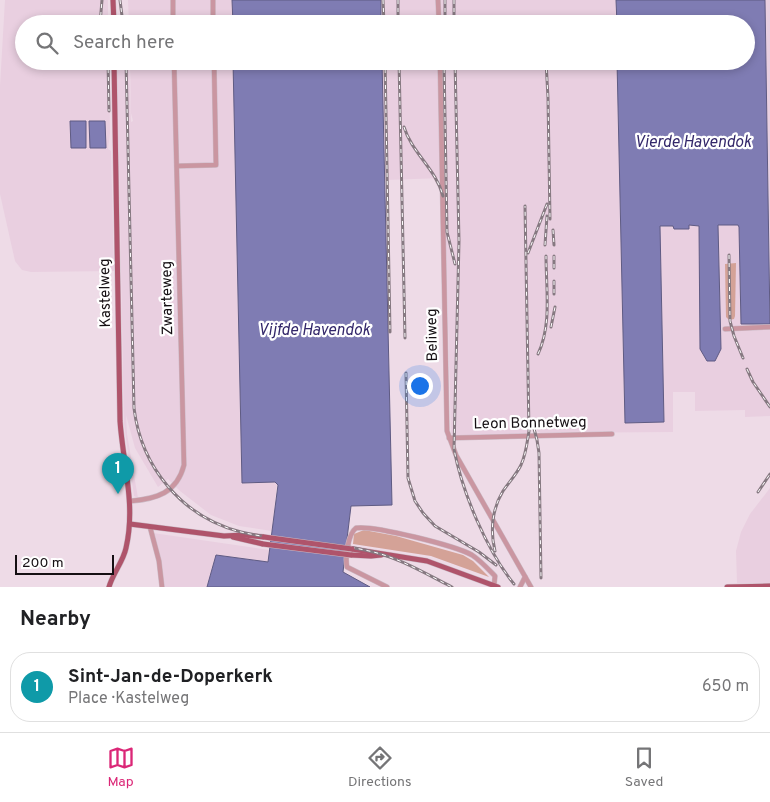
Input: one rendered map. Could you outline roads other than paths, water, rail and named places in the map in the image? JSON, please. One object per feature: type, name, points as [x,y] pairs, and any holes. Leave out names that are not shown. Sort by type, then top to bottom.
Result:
[{"type":"main road","points":[[113,0],[114,15]]},
{"type":"main road","name":"Kastelweg","points":[[109,587],[125,555],[130,524],[131,501],[120,421],[114,70]]},
{"type":"main road","points":[[130,524],[230,536],[263,544],[351,552]]},
{"type":"main road","points":[[230,536],[264,537],[371,556],[381,555],[427,561],[496,586]]},
{"type":"main road","points":[[727,587],[770,586]]},
{"type":"street","points":[[173,0],[173,15]]},
{"type":"street","points":[[213,0],[213,15]]},
{"type":"street","points":[[438,0],[439,15]]},
{"type":"street","name":"Zwarteweg","points":[[131,501],[161,496],[176,482],[184,465],[174,70]]},
{"type":"street","points":[[177,166],[216,165],[214,70]]},
{"type":"street","name":"Beliweg","points":[[440,70],[447,431],[456,455],[531,587]]},
{"type":"street","points":[[725,329],[770,328]]},
{"type":"street","name":"Leon Bonnetweg","points":[[449,438],[612,434]]},
{"type":"street","points":[[150,527],[159,561],[162,587]]},
{"type":"street","points":[[387,587],[348,567],[347,561],[352,532],[356,528],[364,527],[398,533],[464,551],[477,558],[495,576],[496,586]]},
{"type":"street","points":[[520,587],[525,577]]},
{"type":"water","points":[[232,0],[381,0],[381,15],[233,15]]},
{"type":"water","name":"Vierde Havendok","points":[[616,0],[765,0],[770,324],[741,324],[739,227],[738,225],[718,225],[721,349],[715,361],[707,361],[700,349],[699,226],[689,225],[689,229],[674,229],[673,226],[660,226],[664,422],[625,423],[617,70],[755,70],[755,15],[617,15]]},
{"type":"water","name":"Vijfde Havendok","points":[[233,70],[382,70],[392,505],[351,506],[343,572],[370,587],[207,587],[216,555],[268,562],[278,485],[275,482],[242,483]]},
{"type":"water","points":[[70,121],[86,121],[86,148],[71,148]]},
{"type":"water","points":[[89,121],[105,121],[106,148],[90,148]]},
{"type":"railway","points":[[101,15],[102,0]]},
{"type":"railway","points":[[120,0],[122,15]]},
{"type":"railway","points":[[383,0],[384,15]]},
{"type":"railway","points":[[398,0],[398,15]]},
{"type":"railway","points":[[445,0],[445,15]]},
{"type":"railway","points":[[454,0],[454,15]]},
{"type":"railway","points":[[108,70],[109,111]]},
{"type":"railway","points":[[126,70],[134,408],[138,430],[145,450],[155,469],[168,487],[183,502],[200,515],[220,525],[241,532],[273,538],[337,545],[380,554],[412,566],[452,587]]},
{"type":"railway","points":[[385,70],[390,332]]},
{"type":"railway","points":[[399,70],[405,338]]},
{"type":"railway","points":[[444,70],[447,232],[455,264]]},
{"type":"railway","points":[[455,70],[459,241],[454,449],[469,502],[494,555],[514,584]]},
{"type":"railway","points":[[546,70],[550,219]]},
{"type":"railway","points":[[404,127],[412,145],[435,177],[443,196]]},
{"type":"railway","points":[[528,253],[547,204]]},
{"type":"railway","points":[[495,551],[492,528],[496,505],[521,465],[529,431],[525,206]]},
{"type":"railway","points":[[545,245],[547,216]]},
{"type":"railway","points":[[553,230],[554,245]]},
{"type":"railway","points":[[729,255],[730,321],[743,358]]},
{"type":"railway","points":[[538,354],[547,319],[546,256]]},
{"type":"railway","points":[[554,256],[554,268]]},
{"type":"railway","points":[[554,281],[554,294]]},
{"type":"railway","points":[[551,327],[555,307]]},
{"type":"railway","points":[[747,369],[753,382],[770,407]]},
{"type":"railway","points":[[406,373],[408,478],[415,501],[435,526],[479,552],[496,565]]},
{"type":"railway","points":[[532,421],[539,453],[541,578]]},
{"type":"railway","points":[[758,492],[770,474]]},
{"type":"place","name":"Sint-Jan-de-Doperkerk","points":[[118,494]]}]
